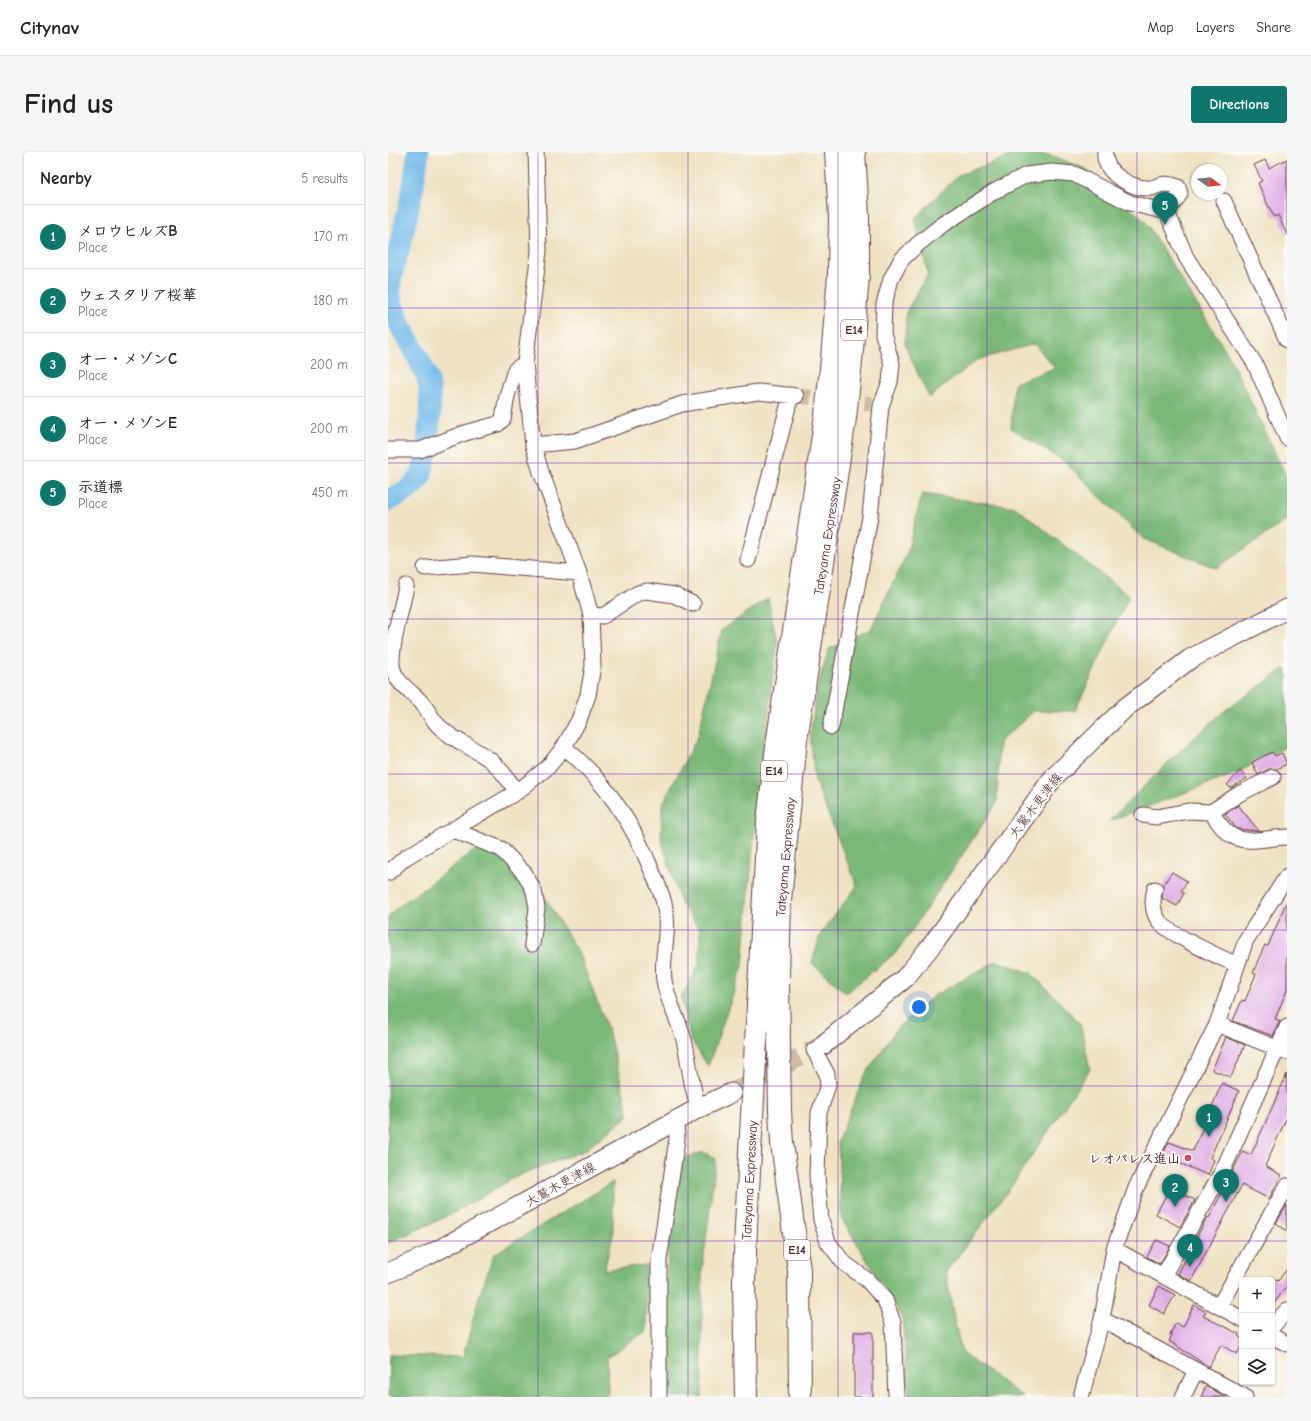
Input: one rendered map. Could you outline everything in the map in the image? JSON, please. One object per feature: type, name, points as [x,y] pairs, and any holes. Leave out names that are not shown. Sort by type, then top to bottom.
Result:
[{"type":"highway","name":"Tateyama Expressway","points":[[746,1397],[744,1281],[746,1226],[768,821],[778,738],[825,423],[832,359],[839,275],[840,217],[836,152]]},
{"type":"highway","name":"Tateyama Expressway","points":[[800,1397],[799,1270],[782,1143],[780,1111],[778,979],[780,900],[796,740],[845,418],[851,362],[858,276],[858,216],[854,152]]},
{"type":"main road","name":"大鷲木更津線","points":[[818,1048],[905,978],[935,941],[1053,778],[1125,708],[1190,659],[1287,609]]},
{"type":"main road","name":"大鷲木更津線","points":[[388,1273],[429,1255],[699,1108],[731,1093]]},
{"type":"street","points":[[388,873],[406,857],[517,792],[548,767],[564,747],[579,720],[588,695],[593,666],[591,615],[579,573],[541,472],[533,445],[526,362],[539,251],[536,152]]},
{"type":"street","points":[[1105,152],[1104,158],[1114,172],[1120,179],[1129,184],[1151,189],[1161,184],[1178,187],[1180,194],[1167,212]]},
{"type":"street","points":[[831,727],[870,517],[877,405],[890,382],[892,364],[883,334],[884,304],[891,279],[901,260],[942,225],[992,193],[1026,175],[1052,172],[1074,174],[1130,203],[1167,212]]},
{"type":"street","points":[[1224,201],[1287,340]]},
{"type":"street","points":[[1167,212],[1186,257],[1255,364],[1287,438]]},
{"type":"street","points":[[389,450],[420,450],[466,433],[498,424],[503,420],[507,396],[516,370],[526,362]]},
{"type":"street","points":[[533,445],[575,441],[682,404],[758,392],[794,396],[748,560]]},
{"type":"street","points":[[425,568],[472,564],[579,573]]},
{"type":"street","points":[[406,586],[393,653],[392,666],[394,673],[404,686],[425,706],[432,719],[441,729],[490,760],[508,778],[517,792]]},
{"type":"street","points":[[591,615],[603,616],[638,593],[647,591],[674,596],[693,604]]},
{"type":"street","points":[[564,747],[584,763],[613,796],[628,819],[660,891],[665,908],[667,923],[664,963],[666,995],[684,1040],[693,1093],[699,1108]]},
{"type":"street","points":[[1143,815],[1157,817],[1188,812],[1212,812],[1239,794],[1273,777]]},
{"type":"street","points":[[1212,812],[1227,833],[1238,839],[1258,840],[1287,837]]},
{"type":"street","points":[[453,830],[501,849],[525,874],[534,891],[537,908],[532,944]]},
{"type":"street","points":[[1081,1397],[1102,1319],[1114,1249],[1136,1188],[1217,1024],[1246,940],[1287,876]]},
{"type":"street","points":[[1155,889],[1151,900],[1159,921],[1177,934],[1237,966]]},
{"type":"street","points":[[1217,1024],[1282,1050]]},
{"type":"street","points":[[1163,1276],[1223,1170],[1282,1050],[1287,1027]]},
{"type":"street","points":[[818,1048],[827,1074],[828,1085],[819,1113],[817,1176],[821,1220],[828,1242],[843,1262],[867,1280],[885,1300],[893,1323],[896,1397]]},
{"type":"street","points":[[659,1397],[659,1260],[677,1140],[676,1121]]},
{"type":"street","points":[[1219,1306],[1287,1186]]},
{"type":"street","points":[[1114,1249],[1239,1317]]},
{"type":"street","points":[[1275,1324],[1287,1310]]},
{"type":"street","points":[[1102,1319],[1245,1397]]},
{"type":"street","points":[[1275,1338],[1287,1344]]},
{"type":"street","points":[[1183,1397],[1196,1370]]},
{"type":"green space","points":[[1013,155],[1051,155],[1086,169],[1145,221],[1229,356],[1287,478],[1287,520],[1216,568],[1142,538],[1065,462],[1011,428],[1014,383],[1055,368],[1034,344],[977,360],[929,398],[905,345],[906,312],[928,274],[915,218],[959,175]]},
{"type":"green space","points":[[922,494],[1015,507],[1129,596],[1075,711],[1034,711],[999,742],[997,803],[898,951],[846,993],[812,963],[820,935],[857,886],[815,781],[810,734],[818,684],[829,649],[871,629],[907,553]]},
{"type":"green space","points":[[768,598],[777,643],[752,855],[743,966],[708,1066],[691,1040],[681,997],[699,965],[700,930],[681,904],[661,839],[662,805],[698,736],[722,630]]},
{"type":"green space","points":[[1284,669],[1287,669],[1287,746],[1235,774],[1109,821],[1183,748],[1223,712]]},
{"type":"green space","points":[[486,842],[532,876],[578,952],[608,1030],[629,1115],[585,1150],[517,1176],[452,1214],[388,1243],[388,917],[397,908]]},
{"type":"green space","points":[[997,961],[1031,973],[1080,1023],[1090,1069],[1008,1191],[946,1272],[954,1319],[962,1353],[1023,1397],[909,1397],[902,1317],[841,1218],[838,1141],[864,1077],[897,1028],[935,995]]},
{"type":"green space","points":[[703,1152],[716,1159],[702,1271],[702,1397],[669,1397],[664,1312],[670,1233],[682,1159]]},
{"type":"green space","points":[[613,1182],[613,1235],[604,1270],[646,1265],[646,1331],[607,1357],[608,1392],[606,1397],[388,1397],[389,1355],[463,1357],[479,1297],[494,1254]]},
{"type":"building","points":[[1287,159],[1287,235],[1278,215],[1274,217],[1267,203],[1258,183],[1262,181],[1254,165],[1265,160],[1269,168]]},
{"type":"building","points":[[1272,752],[1275,756],[1282,753],[1287,764],[1277,769],[1269,769],[1258,775],[1252,762]]},
{"type":"building","points":[[1240,771],[1247,778],[1231,788],[1227,785]]},
{"type":"building","points":[[1238,805],[1258,830],[1257,831],[1237,829],[1225,814]]},
{"type":"building","points":[[1172,872],[1187,881],[1181,891],[1184,893],[1177,906],[1162,898],[1163,885]]},
{"type":"building","points":[[1287,901],[1287,990],[1275,1019],[1280,1021],[1273,1036],[1233,1021],[1242,1000],[1245,1001],[1256,974],[1253,973],[1259,958],[1265,945],[1268,946]]},
{"type":"building","points":[[1226,1037],[1245,1045],[1231,1077],[1212,1070]]},
{"type":"building","points":[[1287,1074],[1287,1117],[1265,1166],[1281,1175],[1269,1199],[1242,1185],[1191,1281],[1178,1274],[1207,1217],[1209,1218],[1243,1151],[1251,1155]]},
{"type":"building","points":[[1222,1083],[1239,1091],[1210,1158],[1214,1160],[1208,1175],[1162,1156],[1169,1142],[1193,1151]]},
{"type":"building","points":[[1170,1188],[1195,1200],[1180,1227],[1156,1214]]},
{"type":"building","points":[[1287,1205],[1287,1231],[1276,1223]]},
{"type":"building","points":[[1156,1240],[1170,1246],[1160,1264],[1147,1257]]},
{"type":"building","points":[[1287,1269],[1287,1286],[1275,1302],[1275,1278],[1278,1281]]},
{"type":"building","points":[[1159,1286],[1175,1295],[1164,1314],[1149,1305]]},
{"type":"building","points":[[1194,1305],[1206,1312],[1203,1316],[1239,1334],[1239,1350],[1237,1354],[1221,1345],[1209,1367],[1169,1341],[1172,1335],[1170,1334],[1176,1323],[1183,1327]]},
{"type":"building","points":[[854,1332],[873,1332],[873,1397],[854,1397]]},
{"type":"building","points":[[1206,1386],[1226,1397],[1201,1397]]},
{"type":"waterway","points":[[388,500],[412,487],[418,480],[422,473],[429,432],[430,400],[428,380],[418,357],[404,334],[394,310],[390,285],[411,198],[418,152]]},
{"type":"tunnel","points":[[796,396],[872,404]]},
{"type":"tunnel","points":[[731,1093],[823,1045]]},
{"type":"place","name":"示道標","points":[[1165,225]]},
{"type":"place","name":"メロウヒルズB","points":[[1209,1137]]},
{"type":"place","name":"レオパレス進山","points":[[1188,1158]]},
{"type":"place","name":"オー・メゾンC","points":[[1226,1202]]},
{"type":"place","name":"ウェスタリア桜華","points":[[1175,1207]]},
{"type":"place","name":"オー・メゾンE","points":[[1190,1267]]}]
